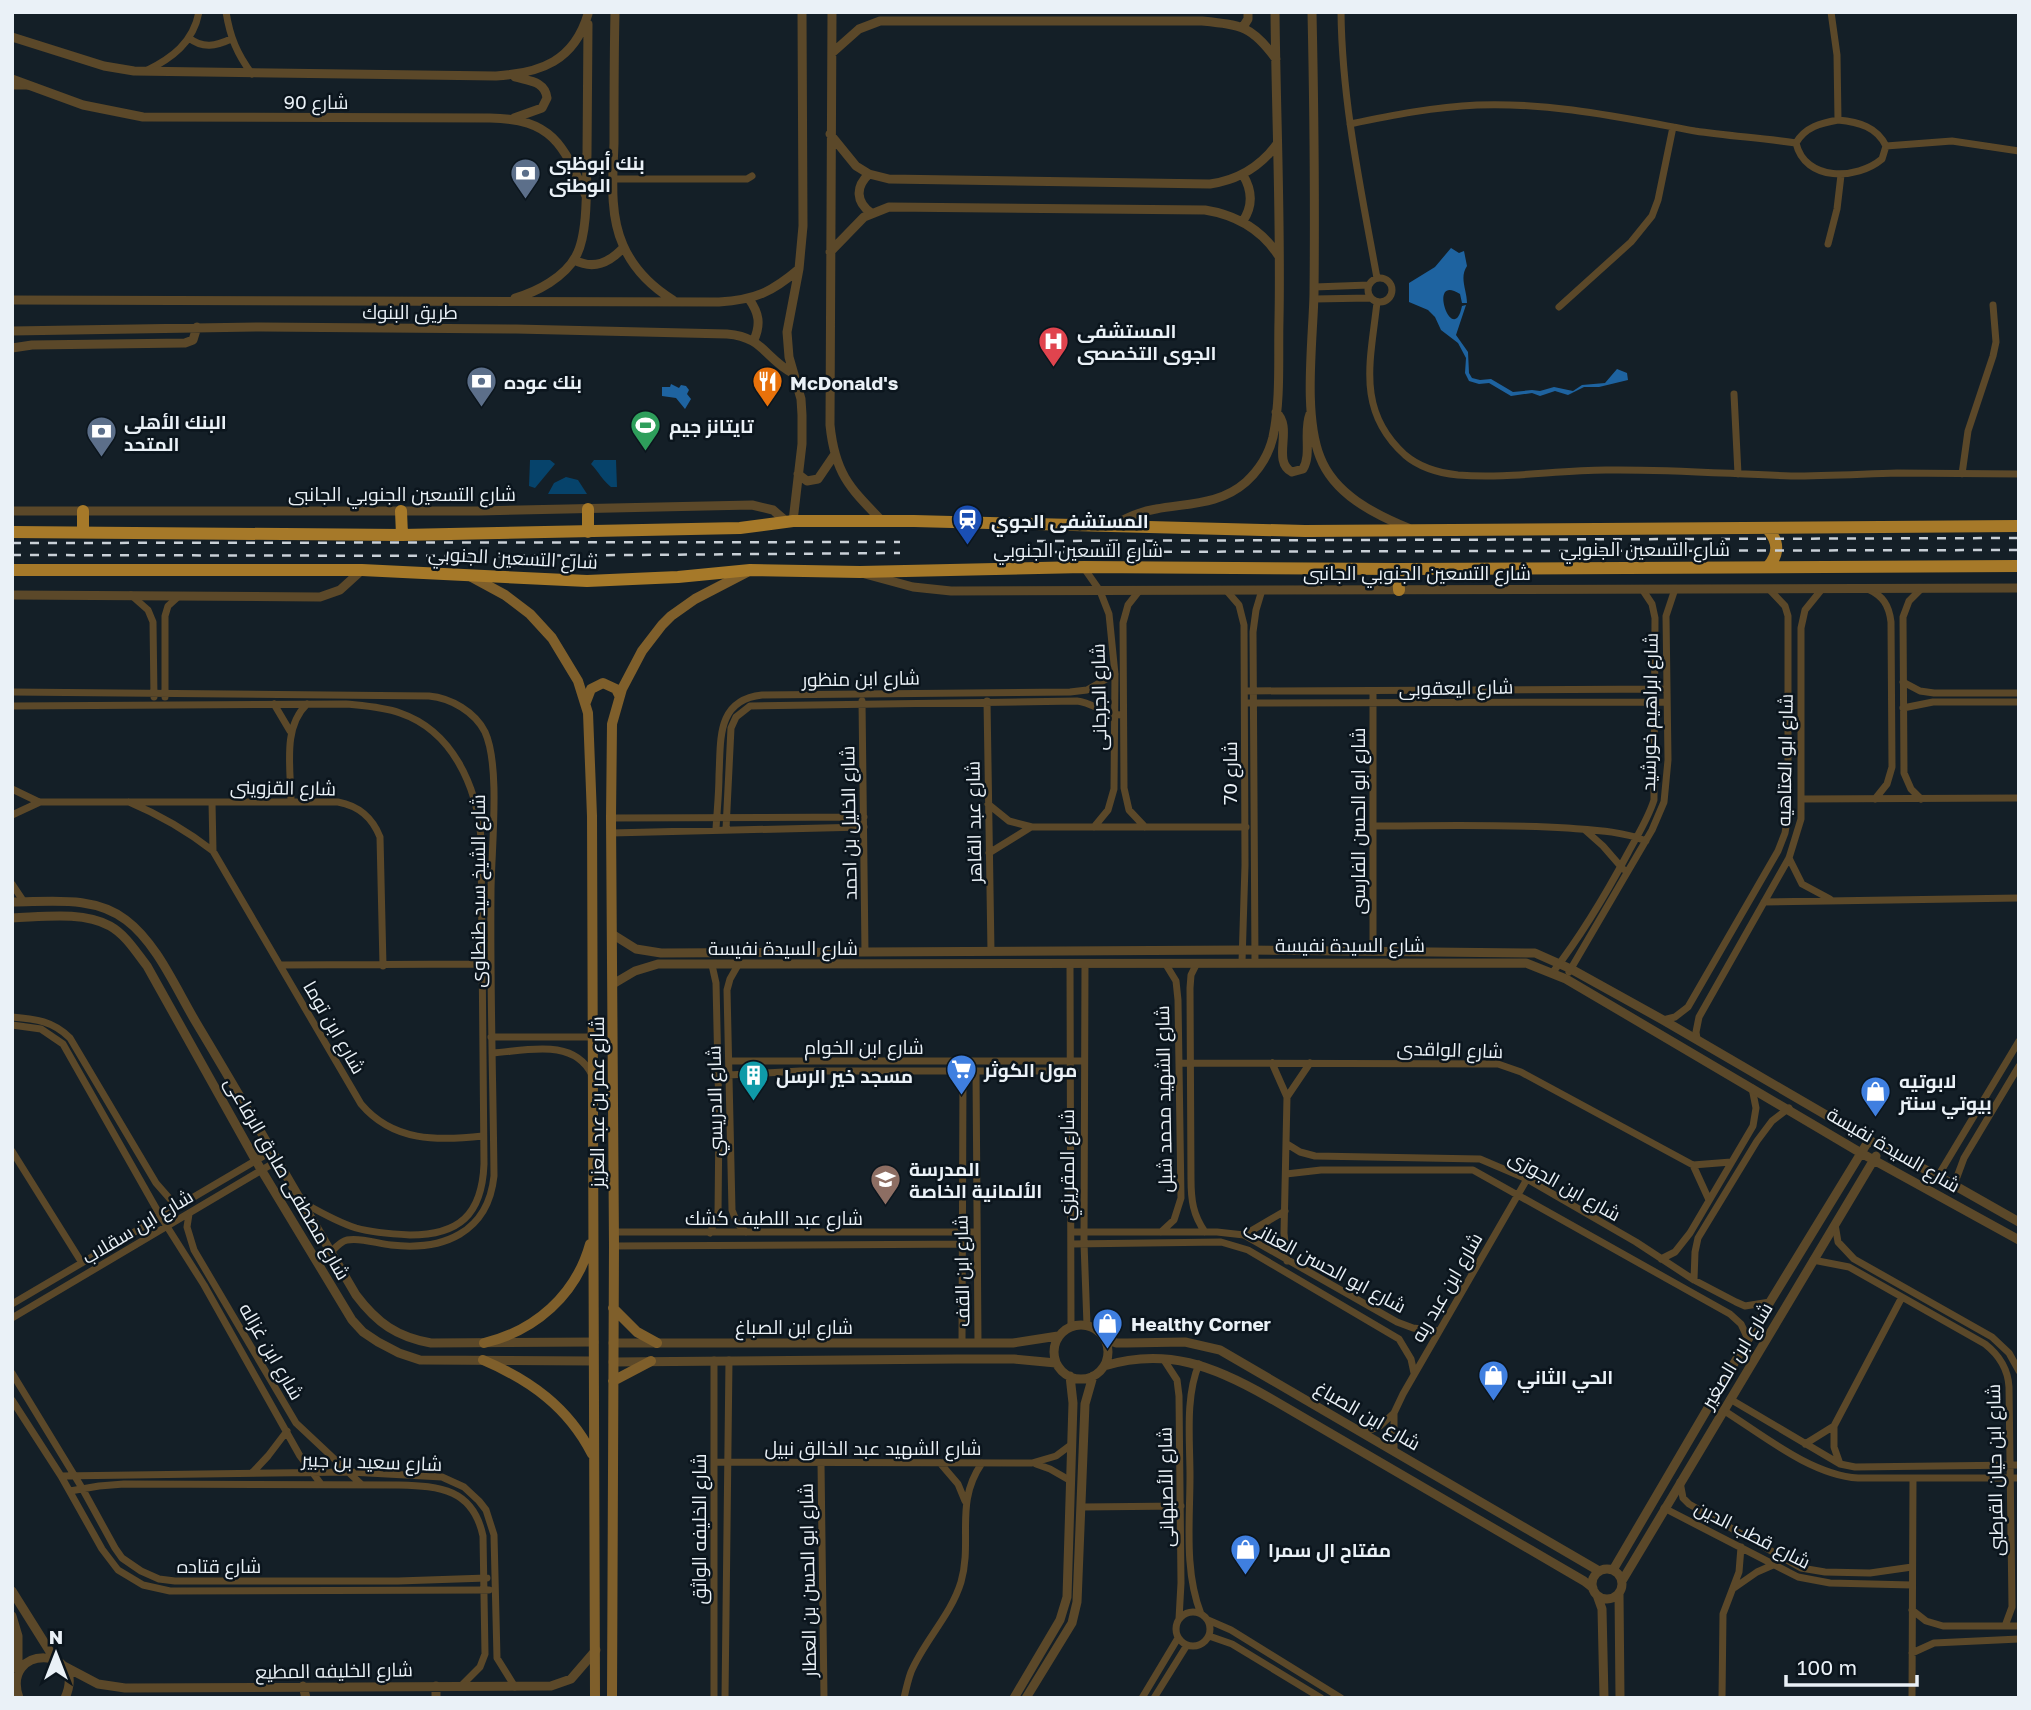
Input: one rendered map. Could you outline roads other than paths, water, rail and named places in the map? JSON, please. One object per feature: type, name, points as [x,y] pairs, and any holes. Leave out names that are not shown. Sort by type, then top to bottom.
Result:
[{"type":"highway","points":[[588,509],[588,532]]},
{"type":"highway","points":[[83,511],[83,532]]},
{"type":"highway","points":[[401,511],[402,535]]},
{"type":"highway","name":"شارع التسعين الجنوبي","points":[[12,532],[402,535],[740,528],[790,521],[1305,531],[2019,526]]},
{"type":"highway","points":[[1768,529],[1774,535],[1776,552],[1768,566]]},
{"type":"highway","name":"شارع التسعين الجنوبي","points":[[12,570],[362,570],[598,581],[750,570],[860,572],[1084,567],[1398,569],[2019,566]]},
{"type":"highway","points":[[1398,569],[1399,590]]},
{"type":"main road","name":"شارع عمر بن عبد العزيز","points":[[612,1698],[614,1232],[611,736],[619,695],[642,651],[671,616],[695,599],[750,570]]},
{"type":"main road","name":"شارع عمر بن عبد العزيز","points":[[464,574],[505,595],[541,626],[573,671],[586,703],[592,816],[595,1698]]},
{"type":"main road","points":[[586,703],[591,689],[597,685],[610,685],[619,695]]},
{"type":"main road","points":[[484,1343],[504,1339],[525,1328],[541,1318],[559,1301],[582,1268],[594,1227]]},
{"type":"main road","points":[[613,1308],[638,1332],[657,1343]]},
{"type":"main road","points":[[483,1360],[519,1377],[554,1402],[582,1434],[594,1458]]},
{"type":"main road","points":[[613,1381],[651,1362]]},
{"type":"main road","points":[[595,1528],[612,1528]]},
{"type":"street","points":[[144,72],[170,58],[188,38],[199,12]]},
{"type":"street","points":[[226,12],[231,39],[237,53],[253,74]]},
{"type":"street","points":[[615,12],[613,179],[616,214],[624,247],[648,280],[674,301]]},
{"type":"street","points":[[790,521],[798,474],[803,415],[787,332],[799,270],[803,226],[802,12]]},
{"type":"street","points":[[832,12],[830,416],[835,454],[844,478],[882,521]]},
{"type":"street","points":[[1243,27],[1248,12]]},
{"type":"street","points":[[1112,526],[1139,513],[1211,501],[1235,490],[1252,476],[1264,458],[1272,438],[1276,412],[1280,257],[1276,12]]},
{"type":"street","points":[[1312,12],[1314,299],[1311,367],[1316,445],[1320,459],[1336,483],[1372,512],[1413,530]]},
{"type":"street","points":[[1341,12],[1343,65],[1350,124],[1377,278]]},
{"type":"street","points":[[1831,12],[1839,77],[1838,121]]},
{"type":"street","points":[[499,301],[536,290],[549,282],[573,260],[581,244],[586,195],[588,13]]},
{"type":"street","name":"شارع 90","points":[[12,37],[104,66],[144,72],[509,75],[535,71],[559,58],[578,40],[588,13]]},
{"type":"street","points":[[832,53],[869,19],[1143,16],[1243,27],[1260,39],[1276,59]]},
{"type":"street","points":[[188,38],[195,43],[212,46],[231,39]]},
{"type":"street","points":[[509,75],[539,83],[547,92],[542,108],[512,118]]},
{"type":"street","name":"شارع 90","points":[[12,79],[83,104],[143,117],[512,118],[536,126],[556,141],[571,161],[586,195]]},
{"type":"street","points":[[12,86],[33,86]]},
{"type":"street","points":[[1350,124],[1429,109],[1509,105],[1569,110],[1796,143]]},
{"type":"street","points":[[1851,121],[1874,131],[1881,136],[1886,146],[1882,159],[1872,167],[1841,175],[1822,171],[1808,164],[1798,153],[1796,143],[1810,127],[1851,121]]},
{"type":"street","points":[[1559,307],[1631,242],[1652,216],[1658,201],[1674,127]]},
{"type":"street","points":[[830,134],[856,166],[869,174],[889,179],[939,182],[1221,183],[1242,175],[1262,161],[1277,144]]},
{"type":"street","points":[[1886,146],[1952,141],[2019,150]]},
{"type":"street","points":[[869,174],[862,181],[859,194],[864,207],[872,213]]},
{"type":"street","points":[[1242,175],[1248,186],[1250,199],[1248,211],[1242,221]]},
{"type":"street","points":[[1828,244],[1837,209],[1841,175]]},
{"type":"street","points":[[613,179],[747,179],[752,176]]},
{"type":"street","points":[[830,252],[858,222],[872,213],[898,207],[1205,210],[1242,221],[1266,240],[1280,257]]},
{"type":"street","points":[[573,260],[588,265],[603,263],[616,256],[624,247]]},
{"type":"street","name":"طريق البنوك","points":[[12,300],[719,302],[749,299],[780,286],[799,270]]},
{"type":"street","points":[[1314,288],[1369,285],[1377,278]]},
{"type":"street","points":[[1314,299],[1387,300],[1392,290],[1387,281],[1377,278]]},
{"type":"street","points":[[1369,285],[1373,300],[1369,356],[1371,400],[1377,417],[1390,438],[1406,456],[1425,467],[1456,475],[1486,476],[1608,470],[1738,474],[2019,474]]},
{"type":"street","points":[[749,299],[759,321],[754,340],[775,363],[794,374]]},
{"type":"street","points":[[1962,474],[1968,431],[1996,342],[1993,305]]},
{"type":"street","points":[[12,348],[36,345],[185,343],[193,340],[197,327]]},
{"type":"street","name":"طريق البنوك","points":[[12,331],[197,327],[530,329],[714,334],[743,336],[754,340]]},
{"type":"street","points":[[35,331],[36,345]]},
{"type":"street","points":[[1734,394],[1738,474]]},
{"type":"street","points":[[1276,412],[1284,423],[1284,466],[1289,471],[1296,472],[1303,469],[1306,463],[1307,426],[1312,410]]},
{"type":"street","points":[[798,474],[807,481],[818,479],[835,454]]},
{"type":"street","name":"شارع التسعين الجنوبي الجانبى","points":[[12,511],[401,511],[752,505],[772,510],[790,521]]},
{"type":"street","name":"شارع الجرجانى","points":[[1084,567],[1100,591],[1112,627],[1125,800],[1129,810],[1146,827]]},
{"type":"street","points":[[12,596],[320,597],[340,590],[362,570]]},
{"type":"street","name":"شارع التسعين الجنوبي الجانبى","points":[[860,572],[894,583],[932,590],[2019,588]]},
{"type":"street","points":[[1921,799],[1911,789],[1904,773],[1903,617],[1909,601],[1922,588]]},
{"type":"street","name":"شارع ابراهيم خورشيد","points":[[1566,979],[1623,869],[1654,800],[1655,611],[1642,589]]},
{"type":"street","name":"شارع ابراهيم خورشيد","points":[[1553,972],[1623,869],[1646,841],[1664,802],[1668,760],[1666,616],[1675,589]]},
{"type":"street","name":"شارع ابو العتاهيه","points":[[1663,1020],[1675,1017],[1688,1007],[1779,851],[1785,833],[1790,761],[1788,616],[1784,606],[1769,589]]},
{"type":"street","name":"شارع ابو العتاهيه","points":[[1697,1039],[1699,1017],[1789,858],[1800,826],[1801,628],[1804,610],[1822,589]]},
{"type":"street","points":[[1867,589],[1885,601],[1891,622],[1892,768],[1887,785],[1875,799]]},
{"type":"street","name":"شارع 70","points":[[1226,590],[1239,606],[1242,615],[1249,691]]},
{"type":"street","name":"شارع 70","points":[[1242,962],[1249,827],[1249,691],[1256,610],[1262,590]]},
{"type":"street","name":"شارع الجرجانى","points":[[1094,827],[1106,813],[1113,797],[1123,623],[1128,606],[1139,591]]},
{"type":"street","points":[[131,595],[148,610],[153,622],[154,705]]},
{"type":"street","points":[[165,705],[165,616],[172,601],[181,595]]},
{"type":"street","name":"شارع ابن منظور","points":[[716,830],[722,726],[728,713],[749,697],[1079,691],[1095,686],[1115,674]]},
{"type":"street","points":[[1903,682],[1920,691],[1934,693],[2019,693]]},
{"type":"street","name":"شارع اليعقوبى","points":[[1249,691],[1667,689]]},
{"type":"street","name":"شارع ابو الحسن الفارسى","points":[[1373,691],[1374,950]]},
{"type":"street","name":"شارع الشيخ سيد طنطاوى","points":[[12,692],[437,697],[461,708],[477,720],[484,731],[491,756],[494,1176],[490,1199],[468,1230],[438,1243],[398,1246],[350,1240],[342,1242],[330,1253]]},
{"type":"street","name":"شارع الخليل بن احمد","points":[[862,693],[865,952]]},
{"type":"street","name":"شارع عبد القاهر","points":[[987,693],[991,951]]},
{"type":"street","points":[[346,695],[346,704]]},
{"type":"street","name":"شارع ابن منظور","points":[[726,829],[730,734],[733,722],[740,713],[756,705],[1077,701],[1090,703],[1119,716]]},
{"type":"street","name":"شارع اليعقوبى","points":[[1249,703],[1667,702]]},
{"type":"street","points":[[1903,708],[1933,702],[2019,702]]},
{"type":"street","points":[[274,704],[291,732]]},
{"type":"street","points":[[291,802],[291,732],[298,715],[307,704]]},
{"type":"street","name":"شارع الشيخ سيد طنطاوى","points":[[16,705],[346,704],[402,714],[437,737],[455,756],[473,792],[481,838],[483,1183],[475,1205],[462,1223],[441,1232],[398,1235],[356,1228],[300,1201]]},
{"type":"street","points":[[12,716],[16,705]]},
{"type":"street","name":"شارع القزوينى","points":[[12,789],[40,802],[347,803],[365,813],[377,828],[382,847],[383,966]]},
{"type":"street","points":[[1802,799],[2019,798]]},
{"type":"street","points":[[1654,800],[1664,802]]},
{"type":"street","name":"شارع القزوينى","points":[[12,815],[40,802]]},
{"type":"street","name":"شارع ابن توما","points":[[129,802],[162,815],[213,851],[371,1116],[387,1127],[407,1135],[449,1140],[483,1136]]},
{"type":"street","name":"شارع ابن توما","points":[[212,802],[213,851]]},
{"type":"street","points":[[988,804],[1009,821],[1032,827],[1249,827]]},
{"type":"street","points":[[611,818],[863,817]]},
{"type":"street","points":[[1373,826],[1538,826],[1584,829],[1637,837],[1646,841]]},
{"type":"street","points":[[611,833],[864,827]]},
{"type":"street","points":[[989,853],[1032,827]]},
{"type":"street","name":"شارع 70","points":[[1249,827],[1255,962]]},
{"type":"street","points":[[1584,829],[1623,869]]},
{"type":"street","points":[[481,838],[492,838]]},
{"type":"street","points":[[1789,858],[1802,884],[1830,900]]},
{"type":"street","points":[[12,884],[24,902]]},
{"type":"street","points":[[1764,902],[2019,898]]},
{"type":"street","name":"شارع مصطفى صادق الرفاعى","points":[[12,902],[77,901],[113,912],[136,929],[152,949],[330,1253],[366,1309],[399,1334],[409,1339],[431,1343],[594,1342]]},
{"type":"street","name":"شارع مصطفى صادق الرفاعى","points":[[12,918],[63,917],[96,921],[124,937],[147,966],[256,1161],[340,1302],[363,1332],[399,1353],[420,1360],[593,1361]]},
{"type":"street","name":"شارع السيدة نفيسة","points":[[612,934],[636,949],[653,952],[1374,950],[1523,952],[1543,955],[2019,1222]]},
{"type":"street","points":[[653,952],[650,960],[654,965]]},
{"type":"street","name":"شارع السيدة نفيسة","points":[[613,984],[635,971],[654,965],[1516,962],[1553,972],[1566,979],[1790,1108],[1861,1153],[2019,1240]]},
{"type":"street","name":"شارع المقريزي","points":[[1085,963],[1083,1071],[1087,1325]]},
{"type":"street","name":"شارع الشهيد محمد شبل","points":[[1161,1231],[1174,1220],[1181,1198],[1180,1063],[1176,981],[1165,963]]},
{"type":"street","name":"شارع الشهيد محمد شبل","points":[[1197,963],[1190,981],[1191,1197],[1196,1217],[1205,1232]]},
{"type":"street","points":[[280,965],[481,964]]},
{"type":"street","name":"شارع المقريزي","points":[[1070,964],[1071,1326]]},
{"type":"street","name":"شارع الادريسي","points":[[710,1233],[718,1214],[719,1117],[716,983],[712,965]]},
{"type":"street","name":"شارع الادريسي","points":[[738,965],[727,990],[732,1210],[737,1223],[747,1233]]},
{"type":"street","points":[[12,1017],[46,1021],[70,1038],[156,1183],[177,1207]]},
{"type":"street","points":[[12,1025],[41,1029],[63,1044],[161,1217]]},
{"type":"street","points":[[484,1037],[592,1037]]},
{"type":"street","points":[[1938,1176],[2019,1041]]},
{"type":"street","points":[[484,1053],[560,1050],[581,1060],[593,1076]]},
{"type":"street","name":"شارع ابن الخوام","points":[[729,1061],[1083,1061]]},
{"type":"street","points":[[894,1062],[894,1072]]},
{"type":"street","name":"شارع الواقدى","points":[[1180,1063],[1484,1062],[1504,1065],[1693,1165]]},
{"type":"street","points":[[1272,1063],[1287,1097],[1284,1240],[1287,1261]]},
{"type":"street","points":[[1287,1097],[1310,1063]]},
{"type":"street","points":[[1954,1185],[1964,1158],[2019,1066]]},
{"type":"street","name":"شارع ابن الخوام","points":[[729,1075],[800,1071],[1083,1071]]},
{"type":"street","name":"شارع ابن القف","points":[[962,1343],[963,1072]]},
{"type":"street","name":"شارع ابن القف","points":[[976,1072],[978,1343]]},
{"type":"street","points":[[2010,1081],[2019,1084]]},
{"type":"street","points":[[1661,1259],[1675,1252],[1690,1233],[1748,1135],[1755,1120],[1752,1088]]},
{"type":"street","points":[[1693,1280],[1698,1238],[1757,1141],[1772,1121],[1790,1108]]},
{"type":"street","points":[[719,1117],[730,1118]]},
{"type":"street","points":[[1748,1135],[1757,1141]]},
{"type":"street","name":"شارع ابن الصغير","points":[[1614,1570],[1748,1339],[1869,1140]]},
{"type":"street","name":"شارع ابن الجوزى","points":[[1287,1144],[1300,1152],[1315,1156],[1472,1157],[1492,1163],[1527,1179],[1693,1280],[1745,1306],[1770,1302]]},
{"type":"street","name":"شارع ابن الصغير","points":[[1622,1581],[1881,1147]]},
{"type":"street","name":"شارع ابن سقلاب","points":[[12,1304],[272,1151]]},
{"type":"street","points":[[12,1152],[82,1263],[82,1277]]},
{"type":"street","name":"شارع ابن سقلاب","points":[[12,1318],[278,1161]]},
{"type":"street","points":[[1709,1200],[1693,1165],[1731,1162]]},
{"type":"street","name":"شارع ابن الجوزى","points":[[1286,1174],[1321,1170],[1464,1169],[1485,1175],[1730,1314],[1741,1324],[1748,1339]]},
{"type":"street","name":"شارع ابن عبد ربه","points":[[1363,1433],[1380,1426],[1394,1413],[1414,1373],[1527,1179]]},
{"type":"street","points":[[1244,1236],[1285,1212]]},
{"type":"street","name":"شارع ابن غزاله","points":[[189,1213],[187,1227],[194,1250],[296,1423],[362,1484]]},
{"type":"street","name":"شارع ابن غزاله","points":[[161,1217],[321,1484]]},
{"type":"street","name":"شارع ابن حيان القرطبى","points":[[1835,1223],[1838,1242],[1854,1259],[1992,1337],[2009,1353],[2019,1371]]},
{"type":"street","name":"شارع عبد اللطيف كشك","points":[[614,1232],[976,1232]]},
{"type":"street","name":"شارع ابو الحسن العنانى","points":[[1072,1232],[1226,1232],[1244,1236],[1397,1322],[1413,1328],[1438,1331]]},
{"type":"street","points":[[1225,1243],[1226,1232]]},
{"type":"street","points":[[1690,1233],[1698,1238]]},
{"type":"street","points":[[398,1235],[398,1246]]},
{"type":"street","name":"شارع ابو الحسن العنانى","points":[[1072,1244],[1225,1243],[1248,1250],[1391,1333],[1405,1346],[1414,1373]]},
{"type":"street","name":"شارع عبد اللطيف كشك","points":[[614,1246],[976,1244]]},
{"type":"street","name":"شارع ابن حيان القرطبى","points":[[1813,1259],[1849,1267],[1984,1344],[2000,1358],[2009,1379],[2015,1465],[2012,1607],[2005,1626]]},
{"type":"street","points":[[1849,1267],[1854,1259]]},
{"type":"street","points":[[82,1263],[96,1269]]},
{"type":"street","points":[[1840,1464],[1834,1447],[1834,1426],[1902,1297]]},
{"type":"street","points":[[1026,1698],[1068,1629],[1079,1591],[1085,1404],[1093,1376],[1104,1366],[1108,1349],[1104,1337],[1094,1328],[1087,1325],[1071,1326],[1058,1336],[1054,1349],[1056,1363],[1070,1376],[1093,1376]]},
{"type":"street","name":"شارع ابن الصباغ","points":[[612,1343],[978,1343],[1029,1342],[1058,1336]]},
{"type":"street","name":"شارع ابن الصباغ","points":[[1104,1337],[1116,1343],[1195,1343],[1220,1350],[1599,1571]]},
{"type":"street","name":"شارع ابن الصباغ","points":[[612,1362],[1014,1359],[1056,1363]]},
{"type":"street","name":"شارع ابن الصباغ","points":[[1104,1366],[1132,1359],[1164,1360],[1199,1364],[1221,1372],[1584,1581],[1595,1591]]},
{"type":"street","name":"شارع الخليفه الواثق","points":[[714,1360],[714,1698]]},
{"type":"street","name":"شارع الخليفه الواثق","points":[[725,1698],[729,1360]]},
{"type":"street","name":"شارع الأصبهانى","points":[[1164,1360],[1179,1388],[1179,1619]]},
{"type":"street","name":"شارع الأصبهانى","points":[[1199,1364],[1191,1391],[1189,1553],[1194,1593],[1201,1614]]},
{"type":"street","name":"شارع قتاده","points":[[12,1373],[82,1488],[109,1540],[122,1558],[159,1579],[384,1581],[494,1577]]},
{"type":"street","points":[[1014,1698],[1060,1620],[1065,1605],[1073,1403],[1070,1376]]},
{"type":"street","points":[[14,1403],[22,1392]]},
{"type":"street","points":[[1730,1399],[1840,1464],[1855,1467],[2015,1465]]},
{"type":"street","points":[[14,1403],[28,1403]]},
{"type":"street","name":"شارع قتاده","points":[[14,1403],[61,1476],[102,1549],[118,1570],[130,1579],[154,1589],[494,1590]]},
{"type":"street","points":[[1723,1410],[1808,1462],[1825,1471],[1847,1477],[2015,1478]]},
{"type":"street","name":"شارع ابن عبد ربه","points":[[1394,1413],[1394,1450]]},
{"type":"street","points":[[252,1473],[296,1423]]},
{"type":"street","points":[[1805,1444],[1834,1426]]},
{"type":"street","name":"شارع الشهيد عبد الخالق نبيل","points":[[714,1462],[1032,1463],[1056,1456],[1072,1444]]},
{"type":"street","points":[[1808,1462],[1815,1451]]},
{"type":"street","name":"شارع ابو الحسن بن العطار","points":[[821,1462],[824,1698]]},
{"type":"street","points":[[940,1463],[953,1476],[965,1501]]},
{"type":"street","points":[[904,1698],[911,1671],[960,1586],[964,1565],[965,1501],[973,1477],[982,1463]]},
{"type":"street","name":"شارع الشهيد عبد الخالق نبيل","points":[[1032,1463],[1071,1481]]},
{"type":"street","name":"شارع سعيد بن جبير","points":[[61,1476],[350,1472],[442,1477],[464,1487],[486,1510],[491,1522],[494,1535],[498,1658],[515,1686]]},
{"type":"street","points":[[1912,1698],[1913,1478]]},
{"type":"street","name":"شارع قطب الدين","points":[[1680,1482],[1683,1498],[1689,1504],[1801,1568],[1825,1572],[1870,1573],[1912,1567]]},
{"type":"street","name":"شارع سعيد بن جبير","points":[[70,1491],[124,1484],[362,1484],[429,1486],[449,1490],[462,1498],[472,1509],[483,1536],[484,1660],[461,1686]]},
{"type":"street","points":[[1082,1507],[1181,1506]]},
{"type":"street","name":"شارع قطب الدين","points":[[1664,1507],[1787,1573],[1818,1582],[1912,1585]]},
{"type":"street","points":[[1722,1698],[1722,1626],[1726,1602],[1740,1572],[1741,1547]]},
{"type":"street","points":[[1733,1589],[1757,1572],[1773,1565]]},
{"type":"street","points":[[1604,1698],[1602,1609],[1593,1581],[1599,1571],[1606,1569],[1614,1570],[1622,1581],[1619,1593],[1620,1698]]},
{"type":"street","points":[[12,1591],[69,1681],[65,1698]]},
{"type":"street","points":[[1595,1591],[1606,1599],[1619,1593]]},
{"type":"street","points":[[1912,1610],[1926,1621],[1943,1626],[2019,1626]]},
{"type":"street","points":[[1208,1620],[1209,1636],[1200,1645],[1187,1646],[1178,1638],[1176,1625],[1179,1619],[1192,1612],[1201,1614],[1341,1698]]},
{"type":"street","points":[[12,1616],[18,1636],[18,1670],[13,1690],[19,1698]]},
{"type":"street","points":[[1209,1636],[1232,1644],[1321,1698]]},
{"type":"street","points":[[1142,1698],[1178,1638]]},
{"type":"street","points":[[1912,1653],[1934,1643],[2019,1639]]},
{"type":"street","points":[[1154,1698],[1187,1646]]},
{"type":"street","name":"شارع الخليفه المطيع","points":[[59,1663],[98,1684],[125,1688],[551,1686],[560,1684],[578,1673],[596,1650]]},
{"type":"street","points":[[713,1654],[726,1654]]},
{"type":"street","points":[[18,1670],[39,1656],[59,1663]]},
{"type":"street","points":[[1310,1691],[1315,1682]]},
{"type":"street","points":[[303,1686],[306,1698]]},
{"type":"street","points":[[324,1686],[324,1698]]},
{"type":"street","points":[[436,1686],[436,1698]]},
{"type":"railway","points":[[1037,541],[2019,538]]},
{"type":"railway","points":[[12,543],[900,542]]},
{"type":"railway","points":[[1037,552],[2019,550]]},
{"type":"railway","points":[[12,555],[900,553]]},
{"type":"place","name":"بنك أبوظبى الوطنى","points":[[526,200]]},
{"type":"place","name":"المستشفى الجوى التخصصى","points":[[1054,368]]},
{"type":"place","name":"بنك عوده","points":[[481,408]]},
{"type":"place","name":"McDonald's","points":[[767,409]]},
{"type":"place","name":"تايتانز جيم","points":[[646,452]]},
{"type":"place","name":"البنك الأهلى المتحد","points":[[101,459]]},
{"type":"place","name":"المستشفى الجوي","points":[[968,547]]},
{"type":"place","name":"مول الكوثر","points":[[961,1096]]},
{"type":"place","name":"مسجد خير الرسل","points":[[753,1102]]},
{"type":"place","name":"لابوتيه بيوتي سنتر","points":[[1876,1118]]},
{"type":"place","name":"المدرسة الألمانية الخاصة","points":[[886,1206]]},
{"type":"place","name":"Healthy Corner","points":[[1108,1350]]},
{"type":"place","name":"الحي الثاني","points":[[1494,1403]]},
{"type":"place","name":"مفتاح ال سمرا","points":[[1245,1576]]}]
